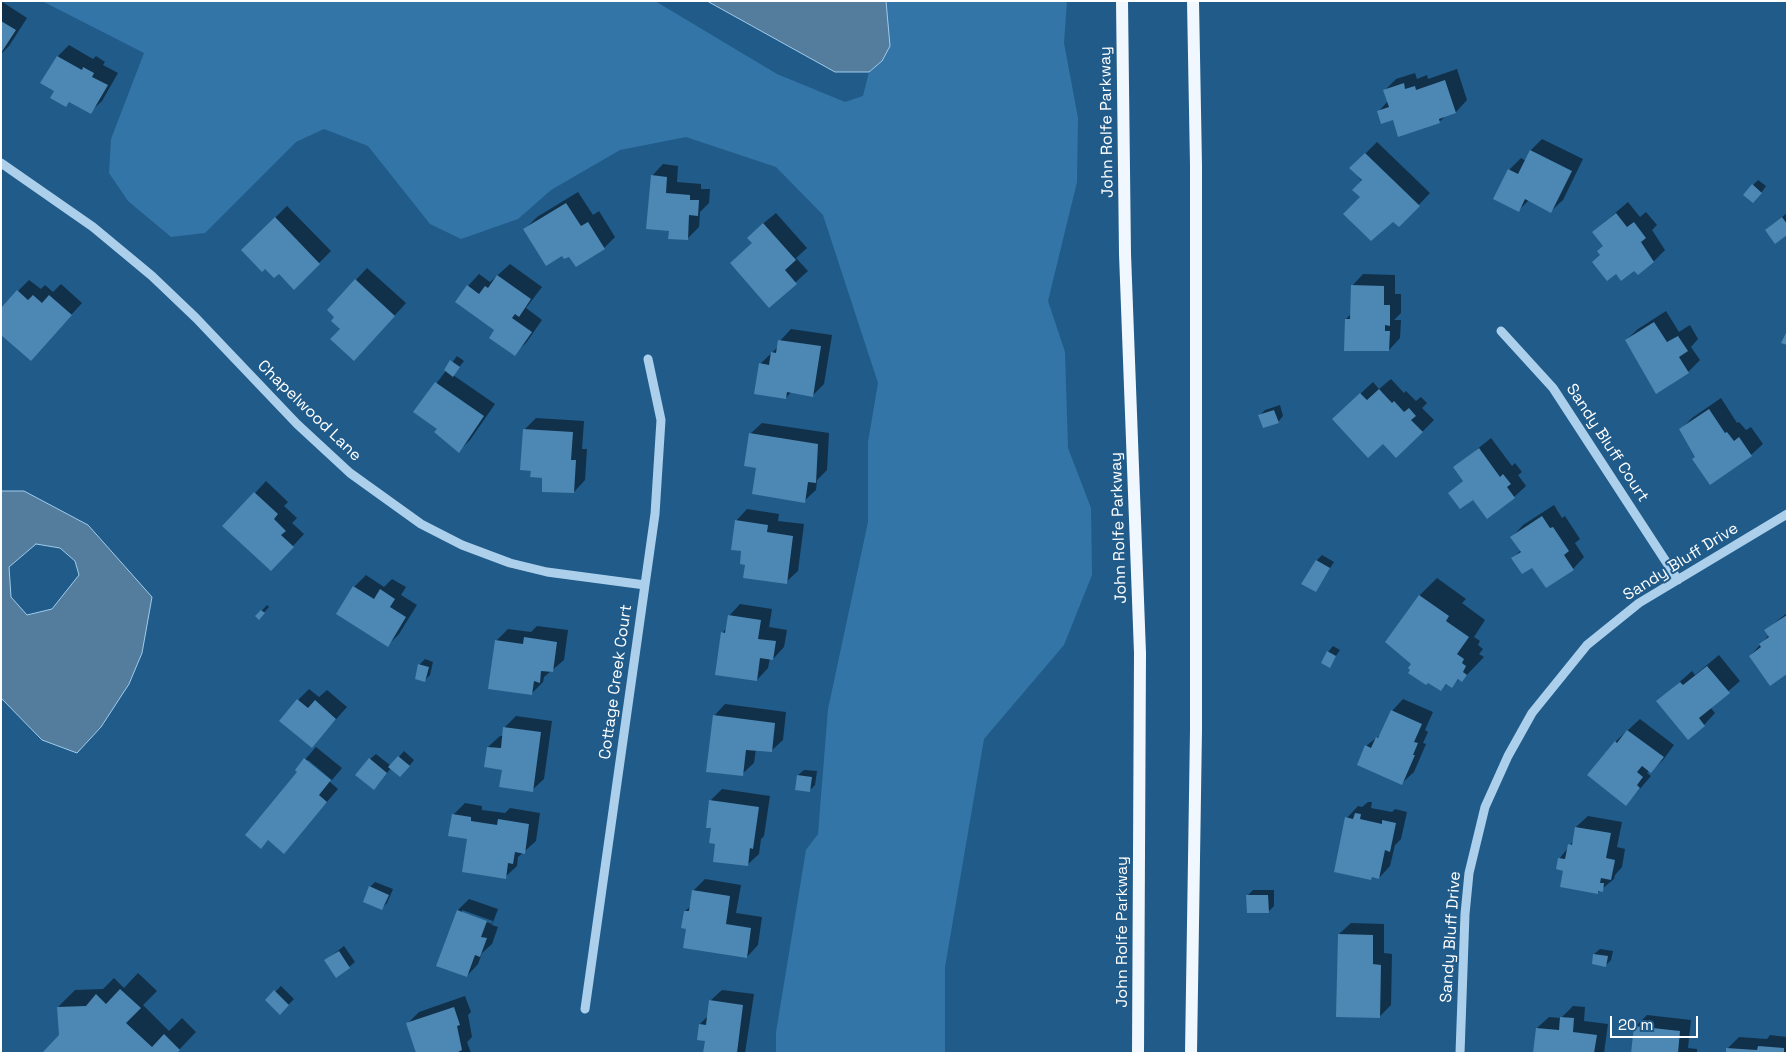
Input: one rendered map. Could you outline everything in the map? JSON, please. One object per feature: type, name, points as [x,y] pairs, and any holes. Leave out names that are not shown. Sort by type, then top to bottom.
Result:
[{"type":"main road","name":"John Rolfe Parkway","points":[[1122,1],[1125,254],[1140,653],[1138,1053]]},
{"type":"main road","points":[[1191,1053],[1195,913],[1196,681],[1196,165],[1193,1]]},
{"type":"street","name":"Chapelwood Lane","points":[[1,163],[93,227],[152,276],[196,318],[297,424],[344,467],[420,524],[462,545],[510,563],[547,572],[645,585]]},
{"type":"street","name":"Sandy Bluff Court","points":[[1501,331],[1553,388],[1600,456],[1678,580]]},
{"type":"street","name":"Cottage Creek Court","points":[[585,1009],[655,514],[661,420],[648,359]]},
{"type":"street","name":"Sandy Bluff Drive","points":[[1460,1053],[1465,914],[1469,873],[1485,807],[1508,756],[1532,713],[1587,646],[1639,603],[1787,514]]},
{"type":"shaded area","points":[[42,1],[655,1],[777,74],[845,102],[863,96],[869,72],[882,61],[890,46],[886,1],[1067,1],[1064,43],[1078,118],[1077,182],[1048,301],[1065,352],[1068,448],[1091,508],[1092,575],[1064,645],[984,739],[945,967],[945,1053],[776,1053],[776,1032],[806,850],[818,834],[828,709],[868,522],[868,442],[878,383],[823,215],[776,167],[686,137],[620,150],[551,190],[518,219],[461,239],[430,224],[368,146],[324,129],[296,142],[205,233],[171,237],[128,201],[109,173],[111,139],[144,53]]},
{"type":"shaded area","points":[[707,1],[886,1],[890,46],[882,61],[869,72],[835,72]]},
{"type":"shaded area","points":[[1,491],[24,491],[88,525],[152,597],[142,653],[129,684],[101,727],[77,753],[42,740],[1,698]],"holes":[[[36,544],[60,548],[75,561],[79,575],[52,609],[27,615],[11,597],[9,567]]]},
{"type":"building","points":[[1,21],[16,30],[1,53]]},
{"type":"building","points":[[57,56],[82,70],[83,67],[94,73],[92,77],[108,85],[91,114],[69,102],[66,107],[50,98],[54,91],[40,83]]},
{"type":"building","points":[[1445,80],[1456,113],[1439,119],[1440,123],[1398,137],[1393,120],[1381,124],[1377,111],[1389,107],[1383,90],[1404,83],[1405,89],[1415,86],[1416,90]]},
{"type":"building","points":[[1530,150],[1572,171],[1551,213],[1525,199],[1519,212],[1493,199],[1508,169],[1518,174]]},
{"type":"building","points":[[1365,153],[1420,206],[1399,227],[1393,222],[1371,241],[1343,214],[1360,197],[1352,190],[1362,180],[1349,168]]},
{"type":"building","points":[[651,175],[667,177],[666,193],[690,195],[690,200],[699,200],[698,216],[689,215],[688,240],[668,239],[669,231],[646,229]]},
{"type":"building","points":[[1752,184],[1762,193],[1753,203],[1743,195]]},
{"type":"building","points":[[566,203],[581,226],[588,222],[605,249],[576,267],[569,257],[564,259],[562,256],[546,266],[523,229]]},
{"type":"building","points":[[1616,213],[1627,227],[1634,222],[1646,238],[1641,242],[1654,262],[1638,275],[1634,271],[1621,281],[1616,274],[1607,281],[1592,262],[1600,255],[1597,251],[1603,246],[1592,232]]},
{"type":"building","points":[[275,217],[320,264],[294,290],[279,274],[274,278],[265,269],[262,272],[241,250]]},
{"type":"building","points":[[1782,217],[1787,224],[1787,235],[1775,244],[1765,230]]},
{"type":"building","points":[[763,223],[796,260],[785,270],[797,284],[769,308],[730,263],[752,243],[747,238]]},
{"type":"building","points":[[497,275],[531,299],[519,317],[515,314],[512,318],[532,332],[515,356],[489,338],[494,330],[455,302],[467,285],[479,294],[485,286],[488,288]]},
{"type":"building","points":[[355,279],[395,316],[354,361],[330,339],[340,329],[331,321],[334,317],[327,310]]},
{"type":"building","points":[[1351,285],[1384,286],[1384,305],[1390,305],[1390,326],[1385,325],[1385,331],[1390,331],[1389,351],[1344,351],[1345,319],[1350,319]]},
{"type":"building","points":[[17,290],[28,300],[33,295],[42,303],[49,295],[72,315],[31,361],[1,335],[1,308]]},
{"type":"building","points":[[1654,322],[1667,342],[1678,336],[1688,351],[1679,357],[1689,373],[1656,394],[1625,340]]},
{"type":"building","points":[[1787,331],[1787,345],[1781,343]]},
{"type":"building","points":[[778,340],[821,346],[813,397],[787,392],[786,399],[754,394],[759,363],[769,365],[771,352],[776,353]]},
{"type":"building","points":[[450,360],[460,367],[453,377],[444,370]]},
{"type":"building","points":[[435,382],[484,416],[459,453],[434,432],[437,429],[413,412]]},
{"type":"building","points":[[1379,389],[1392,403],[1394,401],[1404,412],[1409,408],[1416,416],[1411,420],[1423,432],[1396,458],[1383,444],[1368,458],[1332,419],[1360,393],[1367,400]]},
{"type":"building","points":[[1709,409],[1725,433],[1727,432],[1734,441],[1739,437],[1752,456],[1710,485],[1692,459],[1695,457],[1679,429]]},
{"type":"building","points":[[1274,410],[1279,423],[1263,428],[1258,415]]},
{"type":"building","points":[[523,429],[573,432],[571,460],[576,460],[574,493],[542,492],[542,478],[530,477],[531,471],[520,470]]},
{"type":"building","points":[[749,433],[818,444],[816,483],[808,482],[805,503],[752,494],[756,468],[744,466]]},
{"type":"building","points":[[1479,448],[1500,477],[1503,474],[1511,484],[1507,487],[1515,498],[1487,519],[1473,500],[1460,509],[1448,493],[1463,481],[1453,467]]},
{"type":"building","points":[[254,492],[278,514],[274,519],[286,531],[281,535],[294,547],[271,571],[222,526]]},
{"type":"building","points":[[1542,516],[1550,528],[1553,527],[1569,551],[1564,555],[1574,570],[1546,588],[1532,568],[1522,574],[1511,558],[1521,552],[1510,537]]},
{"type":"building","points":[[735,520],[768,525],[767,532],[793,536],[787,584],[743,578],[745,565],[740,564],[741,551],[731,550]]},
{"type":"building","points":[[1316,560],[1330,568],[1316,592],[1301,584]]},
{"type":"building","points":[[353,586],[374,599],[380,589],[395,599],[390,607],[406,617],[388,647],[336,614]]},
{"type":"building","points":[[1419,595],[1449,616],[1446,621],[1469,637],[1457,654],[1464,659],[1462,663],[1466,666],[1463,672],[1467,675],[1462,682],[1458,679],[1452,688],[1446,684],[1441,691],[1428,683],[1426,685],[1408,673],[1410,670],[1408,668],[1411,664],[1385,642]]},
{"type":"building","points":[[261,610],[265,613],[259,620],[255,616]]},
{"type":"building","points":[[728,615],[761,620],[758,639],[776,641],[773,660],[760,658],[757,681],[715,675],[721,632],[725,633]]},
{"type":"building","points":[[1787,615],[1787,674],[1770,686],[1749,656],[1761,647],[1759,644],[1769,637],[1764,630]]},
{"type":"building","points":[[524,637],[557,642],[553,672],[541,671],[540,683],[534,681],[532,695],[488,689],[495,640],[523,644]]},
{"type":"building","points":[[1327,651],[1336,656],[1330,668],[1321,663]]},
{"type":"building","points":[[418,664],[429,667],[425,682],[415,679]]},
{"type":"building","points":[[1707,666],[1730,693],[1699,718],[1705,726],[1688,740],[1656,701],[1680,682],[1683,685]]},
{"type":"building","points":[[297,699],[308,708],[315,700],[336,719],[312,748],[279,721]]},
{"type":"building","points":[[1391,710],[1422,724],[1414,742],[1418,743],[1413,755],[1415,755],[1402,785],[1357,765],[1365,745],[1371,748],[1376,737],[1378,738]]},
{"type":"building","points":[[713,715],[775,723],[772,752],[746,750],[743,776],[706,772]]},
{"type":"building","points":[[503,727],[541,732],[533,792],[499,787],[502,770],[484,767],[487,747],[501,748]]},
{"type":"building","points":[[1627,730],[1664,757],[1651,773],[1642,766],[1637,772],[1643,777],[1637,785],[1640,788],[1626,806],[1587,775],[1615,741],[1617,743]]},
{"type":"building","points":[[398,756],[410,766],[400,777],[388,767]]},
{"type":"building","points":[[304,758],[331,780],[319,795],[327,802],[284,854],[268,840],[261,849],[245,835],[297,772],[295,770]]},
{"type":"building","points":[[369,758],[387,773],[374,790],[355,775]]},
{"type":"building","points":[[797,775],[812,777],[810,792],[795,790]]},
{"type":"building","points":[[709,800],[759,807],[753,849],[750,848],[748,866],[713,862],[715,844],[709,843],[711,828],[706,828]]},
{"type":"building","points":[[1355,813],[1361,814],[1360,819],[1382,824],[1382,820],[1396,823],[1390,852],[1385,850],[1379,879],[1372,877],[1371,880],[1334,872],[1345,817],[1353,819]]},
{"type":"building","points":[[452,814],[471,817],[471,821],[497,825],[498,819],[529,824],[525,854],[515,852],[513,864],[508,863],[506,879],[462,872],[467,839],[448,836]]},
{"type":"building","points":[[1575,827],[1611,833],[1606,858],[1615,860],[1611,880],[1601,878],[1600,883],[1604,883],[1603,892],[1598,891],[1598,894],[1560,887],[1563,871],[1556,869],[1558,858],[1565,859],[1568,844],[1572,845]]},
{"type":"building","points":[[369,886],[389,895],[382,910],[363,902]]},
{"type":"building","points":[[692,890],[730,896],[726,924],[751,928],[747,958],[683,948],[686,929],[681,928],[684,911],[689,911]]},
{"type":"building","points":[[1246,895],[1268,895],[1269,913],[1247,913]]},
{"type":"building","points":[[457,910],[487,921],[481,937],[487,938],[480,957],[475,955],[467,977],[436,966]]},
{"type":"building","points":[[1338,934],[1373,935],[1373,964],[1381,965],[1380,1018],[1336,1017]]},
{"type":"building","points":[[339,951],[350,968],[336,978],[324,960]]},
{"type":"building","points":[[1593,954],[1608,956],[1606,967],[1592,964]]},
{"type":"building","points":[[120,989],[141,1008],[126,1023],[152,1047],[164,1034],[180,1050],[177,1053],[42,1053],[59,1035],[57,1007],[86,1006],[96,994],[106,1004]]},
{"type":"building","points":[[274,990],[289,1005],[280,1015],[265,1000]]},
{"type":"building","points":[[709,1000],[743,1005],[737,1053],[703,1053],[705,1041],[697,1040],[699,1024],[706,1025]]},
{"type":"building","points":[[454,1007],[460,1025],[457,1026],[462,1050],[456,1053],[416,1053],[406,1023]]},
{"type":"building","points":[[1560,1017],[1574,1018],[1573,1032],[1597,1035],[1594,1053],[1533,1053],[1536,1028],[1559,1030]]},
{"type":"building","points":[[1634,1026],[1680,1031],[1678,1053],[1631,1053]]},
{"type":"building","points":[[1758,1046],[1784,1048],[1784,1053],[1726,1053],[1726,1048],[1757,1050]]}]
